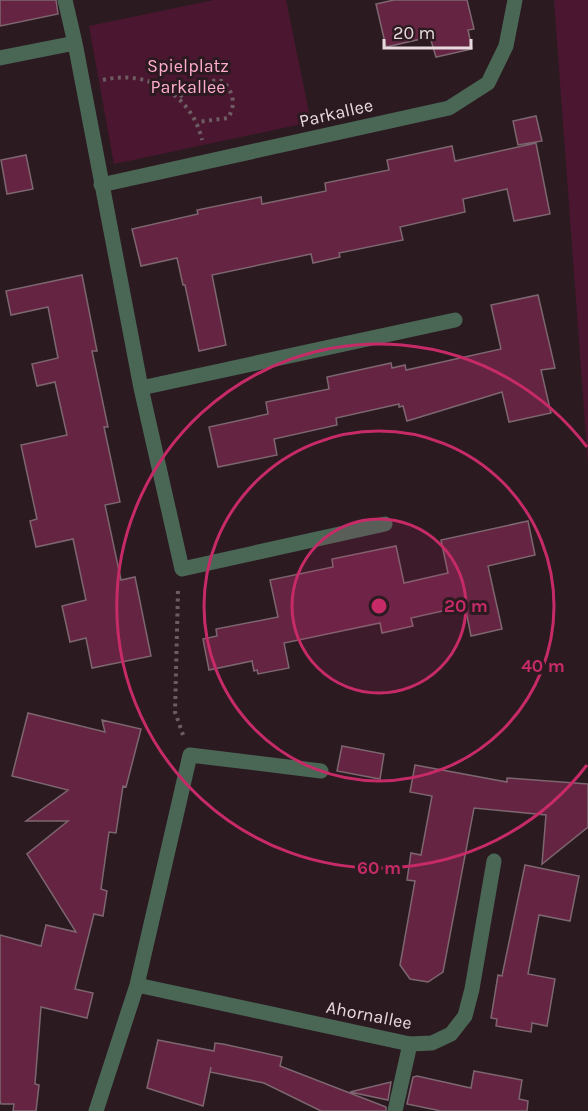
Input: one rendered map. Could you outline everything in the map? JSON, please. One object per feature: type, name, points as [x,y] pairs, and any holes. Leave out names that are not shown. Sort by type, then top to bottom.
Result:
[{"type":"street","points":[[65,0],[141,388],[182,569],[385,524]]},
{"type":"street","name":"Parkallee","points":[[101,185],[449,108],[488,83],[507,46],[515,0]]},
{"type":"street","points":[[0,58],[75,43]]},
{"type":"street","points":[[141,388],[456,320]]},
{"type":"street","points":[[96,1111],[137,985],[190,755],[321,771]]},
{"type":"street","name":"Ahornallee","points":[[137,985],[410,1044],[432,1043],[451,1034],[465,1016],[472,989],[494,861]]},
{"type":"street","points":[[395,1111],[410,1044]]},
{"type":"path","points":[[82,84],[108,78],[135,77],[180,97],[197,122],[207,162]]},
{"type":"path","points":[[180,97],[189,87],[202,80],[223,81],[231,91],[233,109],[228,118],[197,122]]},
{"type":"path","points":[[182,569],[177,600],[175,712],[190,755]]},
{"type":"green space","name":"Spielplatz Parkallee","points":[[214,0],[286,0],[311,122],[114,164],[89,26]]},
{"type":"green space","points":[[554,0],[588,0],[588,464]]},
{"type":"building","points":[[0,0],[56,0],[58,14],[0,26]]},
{"type":"building","points":[[394,0],[467,0],[474,29],[468,30],[472,49],[436,57],[430,37],[386,47],[376,4]]},
{"type":"building","points":[[536,116],[542,141],[518,145],[513,121]]},
{"type":"building","points":[[536,143],[550,214],[514,221],[507,189],[463,199],[465,212],[400,227],[403,240],[339,253],[340,257],[313,263],[311,254],[212,275],[226,345],[199,351],[177,258],[141,266],[132,229],[198,214],[197,210],[261,197],[262,204],[326,191],[325,183],[389,170],[387,160],[452,146],[455,161]]},
{"type":"building","points":[[26,155],[33,189],[7,194],[1,160]]},
{"type":"building","points":[[82,275],[97,351],[92,351],[108,427],[104,427],[120,502],[105,505],[121,580],[135,577],[151,656],[92,668],[86,638],[70,642],[62,606],[86,600],[73,539],[36,547],[30,521],[37,519],[21,445],[67,435],[55,382],[37,386],[32,364],[58,358],[48,307],[11,315],[6,291]]},
{"type":"building","points":[[538,295],[555,368],[541,370],[551,413],[509,422],[502,392],[407,421],[403,406],[399,407],[399,404],[336,418],[337,425],[274,439],[277,455],[218,467],[209,427],[268,414],[266,402],[329,389],[327,377],[391,363],[392,368],[405,365],[406,370],[501,349],[491,305]]},
{"type":"building","points":[[528,521],[535,555],[488,566],[502,629],[471,636],[465,606],[411,618],[413,626],[382,633],[380,623],[284,643],[289,668],[258,674],[257,670],[254,671],[252,661],[209,670],[203,639],[217,636],[216,629],[278,617],[270,580],[333,567],[332,559],[396,546],[404,583],[448,573],[441,540]]},
{"type":"building","points":[[28,713],[105,732],[102,720],[141,729],[126,787],[123,786],[116,833],[109,832],[101,889],[107,891],[103,916],[94,914],[75,989],[93,993],[87,1018],[41,1007],[35,1084],[39,1085],[36,1111],[13,1111],[14,1104],[1,1104],[0,1101],[0,935],[41,946],[46,925],[76,932],[27,854],[68,821],[26,821],[68,790],[12,776]]},
{"type":"building","points":[[342,746],[384,754],[380,779],[337,771]]},
{"type":"building","points":[[415,765],[507,782],[507,778],[588,784],[588,827],[542,864],[546,815],[474,808],[443,972],[428,982],[410,979],[400,965],[415,881],[407,880],[411,853],[421,855],[432,796],[410,792]]},
{"type":"building","points":[[525,865],[579,876],[570,921],[539,915],[528,974],[555,979],[547,1026],[532,1023],[531,1032],[496,1026],[497,1019],[491,1018],[498,975],[502,976]]},
{"type":"building","points":[[158,1040],[214,1051],[215,1043],[223,1044],[282,1057],[280,1066],[386,1107],[386,1111],[321,1111],[264,1083],[210,1072],[211,1067],[203,1106],[147,1088]]},
{"type":"building","points":[[474,1071],[522,1080],[519,1099],[528,1101],[527,1111],[441,1111],[407,1104],[413,1077],[471,1088]]},
{"type":"building","points":[[391,1082],[388,1100],[350,1092]]}]
